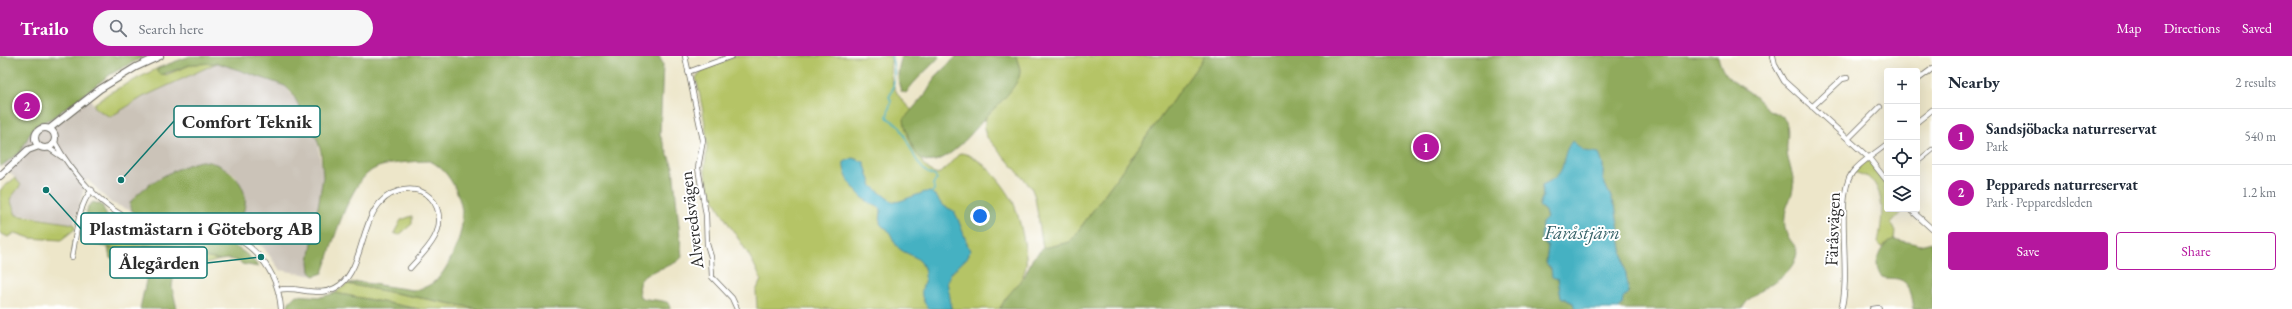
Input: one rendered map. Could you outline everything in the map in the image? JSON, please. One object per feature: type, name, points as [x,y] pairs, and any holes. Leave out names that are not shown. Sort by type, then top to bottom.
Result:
[{"type":"street","points":[[0,176],[28,150],[39,129],[49,129],[100,89],[136,67],[160,56]]},
{"type":"street","name":"Alveredsvägen","points":[[685,56],[703,140],[698,168],[706,215],[707,244],[711,257],[712,277],[732,298],[737,309]]},
{"type":"street","points":[[688,72],[732,56]]},
{"type":"street","points":[[1773,56],[1779,74],[1812,107],[1869,158],[1884,177]]},
{"type":"street","points":[[1920,78],[1932,69]]},
{"type":"street","points":[[1812,107],[1842,80],[1847,78]]},
{"type":"street","points":[[1848,139],[1880,107]]},
{"type":"street","points":[[1920,120],[1932,110]]},
{"type":"street","points":[[47,147],[54,139],[65,117]]},
{"type":"street","points":[[49,129],[65,159],[92,190],[116,212],[136,221],[202,228],[234,236],[248,245],[271,271],[278,290],[281,309]]},
{"type":"street","points":[[35,138],[39,146]]},
{"type":"street","points":[[28,150],[39,146],[47,147],[65,159]]},
{"type":"street","name":"Färåsvägen","points":[[1842,309],[1844,288],[1844,220],[1847,186],[1851,174],[1884,146]]},
{"type":"street","points":[[1920,160],[1932,150]]},
{"type":"street","points":[[72,257],[85,196],[92,190]]},
{"type":"street","points":[[278,290],[285,288],[319,293],[340,285],[351,270],[378,206],[389,196],[409,190],[420,191],[433,200],[438,210],[439,222],[432,242],[410,268]]},
{"type":"street","points":[[1913,212],[1932,229]]},
{"type":"street","points":[[1872,309],[1879,308]]},
{"type":"shaded area","points":[[217,63],[229,65],[285,86],[300,106],[317,139],[323,177],[310,272],[314,276],[280,270],[263,247],[225,229],[234,226],[238,222],[244,202],[236,176],[229,170],[212,162],[201,161],[175,170],[134,197],[130,207],[132,211],[111,203],[87,179],[74,224],[21,214],[16,215],[10,199],[19,189],[19,182],[3,165],[20,152],[33,128],[38,124],[52,118],[87,92],[95,108],[110,117],[143,97]]},
{"type":"green space","points":[[0,56],[145,56],[111,74],[52,118],[38,124],[33,128],[20,152],[0,167]]},
{"type":"green space","points":[[190,56],[659,56],[663,64],[660,135],[673,167],[682,257],[677,262],[646,275],[641,280],[638,287],[640,297],[669,303],[670,309],[479,309],[347,284],[358,282],[413,290],[426,287],[441,275],[455,249],[461,231],[462,215],[459,197],[455,188],[445,172],[430,161],[381,166],[366,175],[350,199],[337,231],[323,273],[314,276],[310,272],[309,261],[323,177],[321,152],[317,139],[292,93],[285,86],[218,63],[193,64],[161,75],[157,72],[158,68]]},
{"type":"green space","points":[[736,56],[892,56],[891,75],[896,91],[906,105],[920,117],[920,154],[923,164],[934,174],[941,173],[960,153],[975,158],[982,163],[1002,184],[1014,204],[1024,242],[1026,266],[1019,283],[999,309],[757,309],[756,291],[761,280],[755,266],[715,201],[705,172],[707,141],[703,110],[696,78],[702,70]]},
{"type":"green space","points":[[902,56],[940,56],[906,93],[901,91],[898,81]]},
{"type":"green space","points":[[957,56],[1016,56],[1020,74],[1009,93],[961,144],[951,153],[940,159],[930,161],[921,158],[913,148],[906,130],[904,119],[927,92],[936,76]]},
{"type":"green space","points":[[1016,56],[1205,56],[1070,242],[1043,248],[1035,197],[1031,187],[986,136],[984,128],[986,117],[1019,77],[1020,69]]},
{"type":"green space","points":[[1205,56],[1718,56],[1723,71],[1731,80],[1753,95],[1769,110],[1781,116],[1786,122],[1788,130],[1787,152],[1793,183],[1792,192],[1785,213],[1785,225],[1788,236],[1797,251],[1796,257],[1792,266],[1786,273],[1754,295],[1747,301],[1742,309],[1619,309],[1622,305],[1623,298],[1629,293],[1615,206],[1603,180],[1603,165],[1577,147],[1565,160],[1561,173],[1553,180],[1542,185],[1543,197],[1539,206],[1545,211],[1547,219],[1542,223],[1541,241],[1548,247],[1546,263],[1558,279],[1561,297],[1573,303],[1575,309],[1000,309],[1005,299],[1024,277],[1033,258],[1043,248],[1070,242]]},
{"type":"green space","points":[[217,63],[143,97],[110,117],[95,108],[94,104],[109,93],[158,68],[157,72],[166,75],[193,64]]},
{"type":"green space","points":[[201,161],[213,163],[224,168],[240,183],[244,193],[245,204],[242,215],[234,226],[223,227],[197,221],[157,219],[139,215],[132,211],[130,203],[143,189],[172,171]]},
{"type":"green space","points":[[1867,161],[1870,161],[1884,179],[1884,212],[1902,212],[1891,224],[1895,232],[1894,239],[1882,247],[1878,243],[1882,217],[1879,192],[1869,177],[1854,172]]},
{"type":"green space","points":[[15,178],[21,185],[10,199],[16,215],[74,224],[75,229],[61,240],[30,238],[16,233],[8,237],[0,233],[0,190]]},
{"type":"green space","points":[[93,202],[102,205],[110,223],[149,230],[210,237],[228,243],[245,253],[259,267],[242,264],[229,259],[220,260],[82,234],[88,206]]},
{"type":"green space","points":[[412,216],[412,224],[399,235],[394,233],[401,220]]},
{"type":"green space","points":[[82,234],[220,260],[202,265],[81,242]]},
{"type":"green space","points":[[1894,239],[1920,245],[1932,242],[1932,309],[1914,309],[1910,291],[1906,283],[1898,279],[1882,277],[1879,272],[1877,261],[1881,250]]},
{"type":"green space","points":[[108,248],[202,265],[182,268],[174,272],[172,287],[177,309],[140,309],[147,276],[141,267],[110,258]]},
{"type":"green space","points":[[347,284],[479,309],[419,309],[335,293]]},
{"type":"green space","points":[[335,293],[419,309],[287,309],[289,302],[296,295],[321,297]]},
{"type":"water","name":"Färåstjärn","points":[[1572,141],[1584,151],[1599,153],[1603,165],[1603,180],[1615,206],[1629,293],[1623,298],[1622,305],[1619,309],[1575,309],[1573,303],[1561,297],[1558,279],[1552,277],[1551,268],[1546,263],[1548,247],[1541,241],[1542,223],[1547,218],[1545,211],[1539,206],[1543,197],[1542,185],[1551,180],[1561,171],[1565,154]]},
{"type":"water","points":[[853,158],[864,162],[872,186],[894,202],[925,192],[930,192],[936,196],[942,205],[954,211],[970,251],[968,257],[951,273],[947,281],[952,309],[929,309],[924,302],[922,297],[925,278],[923,266],[919,260],[898,248],[887,229],[880,223],[881,209],[863,198],[851,184],[845,173],[844,162]]},
{"type":"waterway","points":[[891,56],[894,71],[894,83],[889,97],[891,100],[887,117],[899,126],[918,162],[928,173],[935,176],[937,180],[934,182],[934,190],[931,193]]},
{"type":"place","name":"Peppareds naturreservat","points":[[27,106]]},
{"type":"place","name":"Sandsjöbacka naturreservat","points":[[1426,147]]},
{"type":"place","name":"Comfort Teknik","points":[[121,180]]},
{"type":"place","name":"Plastmästarn i Göteborg AB","points":[[46,190]]},
{"type":"place","name":"Ålegården","points":[[261,257]]}]
